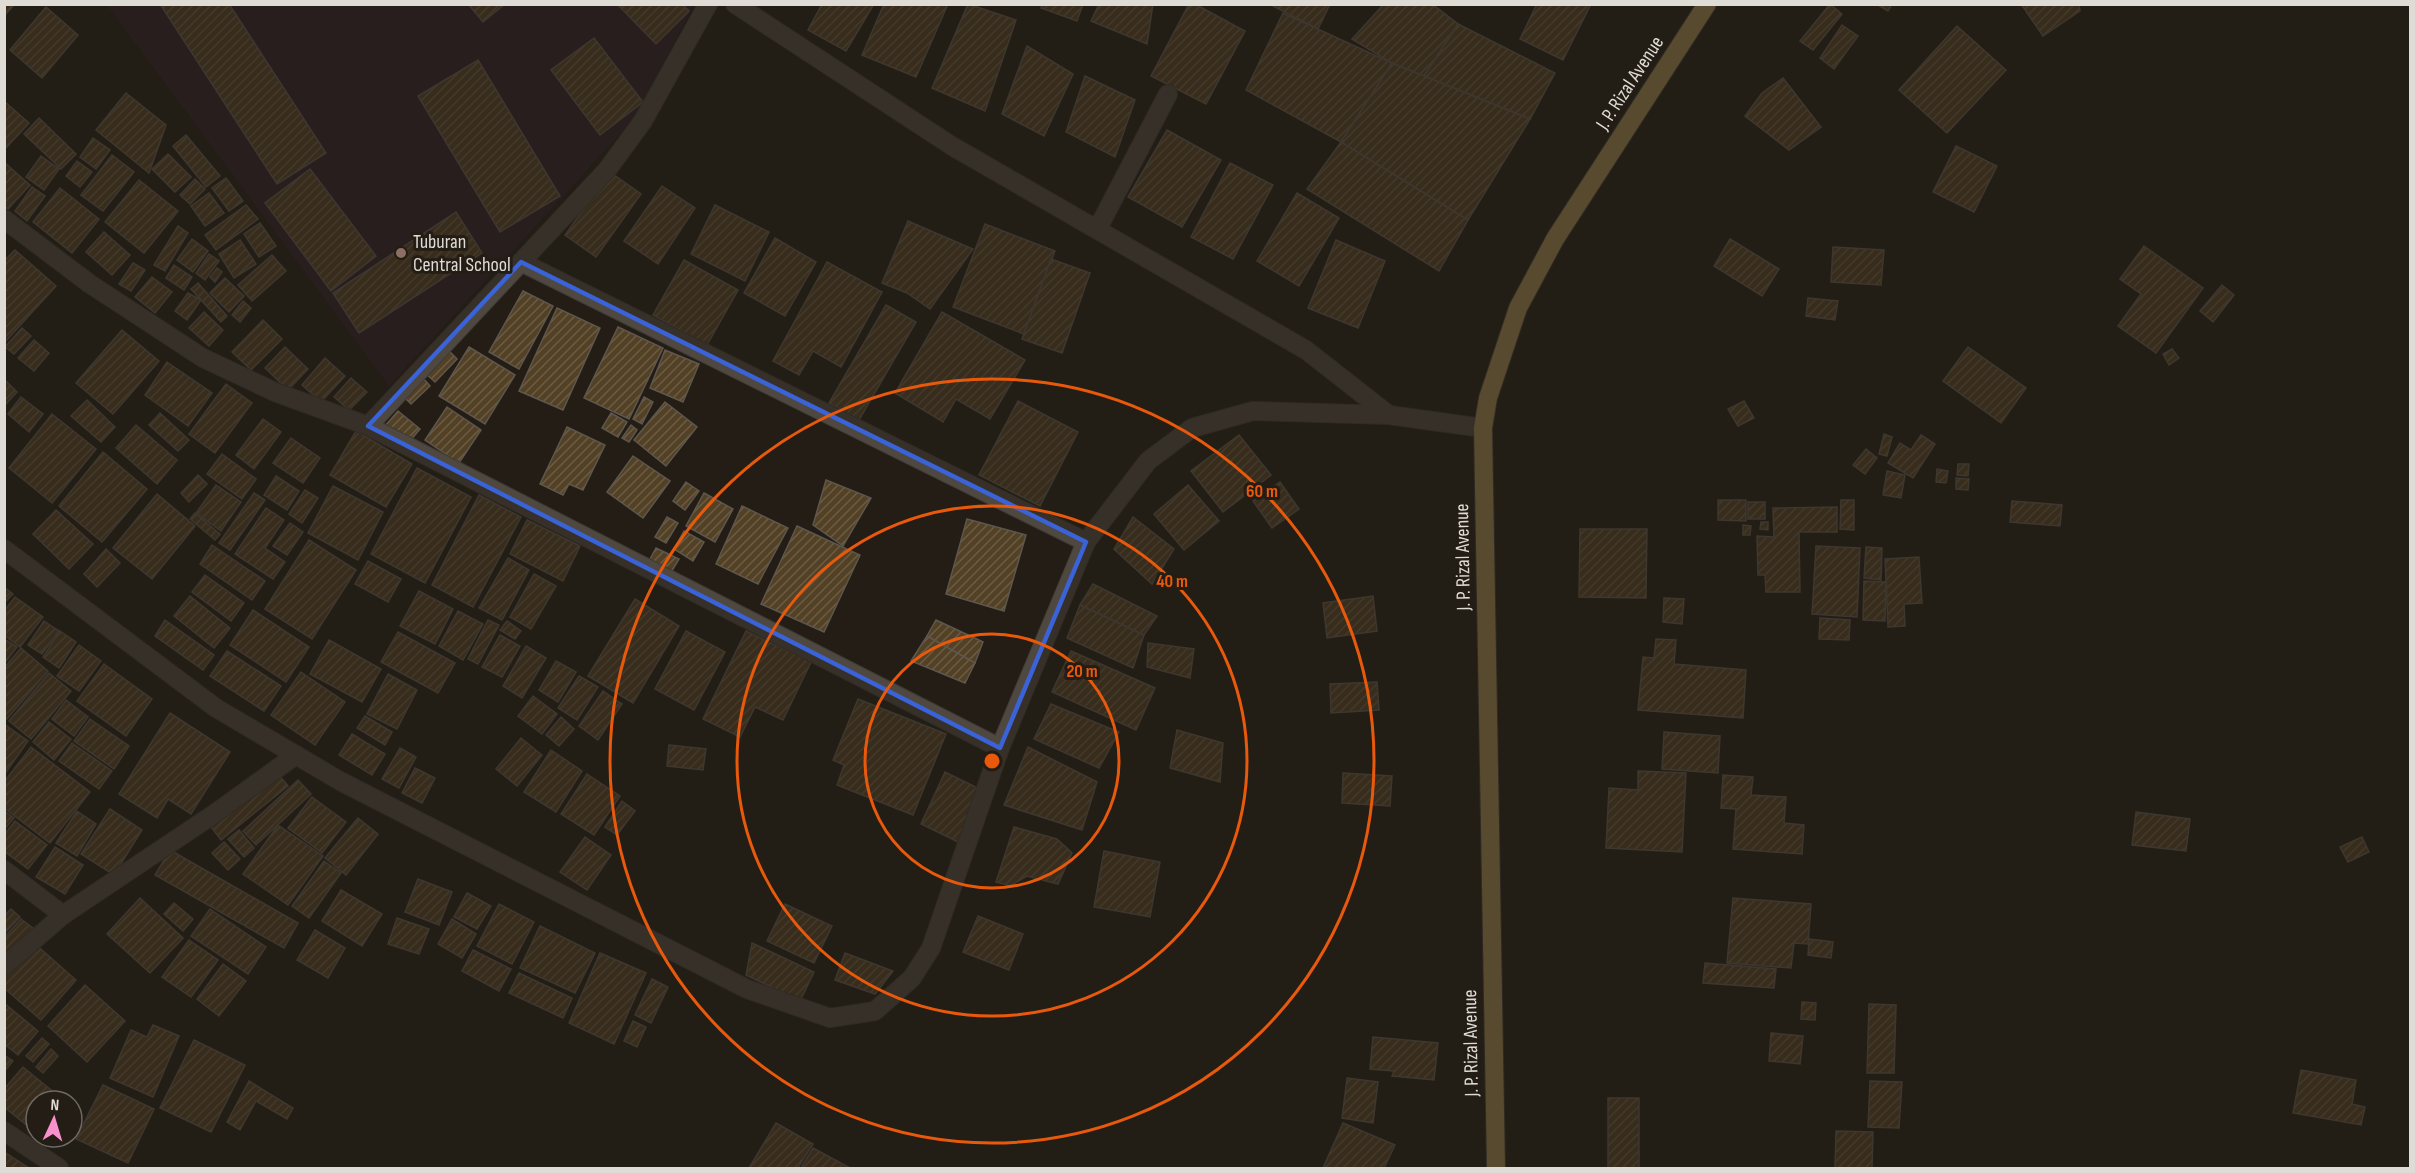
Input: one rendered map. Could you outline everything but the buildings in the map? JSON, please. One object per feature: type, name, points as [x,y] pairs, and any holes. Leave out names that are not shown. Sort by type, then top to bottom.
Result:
[{"type":"main road","name":"J. P. Rizal Avenue","points":[[1496,1168],[1483,428],[1488,398],[1518,308],[1555,239],[1707,4]]},
{"type":"street","points":[[368,426],[606,170],[643,121],[708,4]]},
{"type":"street","points":[[735,4],[952,146],[1098,228],[1306,350],[1389,415]]},
{"type":"street","points":[[1098,228],[1168,94]]},
{"type":"street","points":[[4,219],[90,284],[203,358],[275,392],[368,426],[1000,748]]},
{"type":"street","points":[[520,262],[1086,542]]},
{"type":"street","points":[[4,549],[216,708],[350,786],[747,989],[830,1018],[875,1011],[912,978],[931,948],[1000,748],[1086,542],[1148,461],[1192,428],[1253,411],[1389,415],[1483,428]]},
{"type":"street","points":[[4,966],[63,915],[214,814],[296,755]]},
{"type":"street","points":[[4,870],[63,915]]},
{"type":"street","points":[[4,1131],[59,1168]]},
{"type":"highlighted area","points":[[521,262],[1086,542],[1000,748],[368,426]]},
{"type":"shaded area","name":"Tuburan Central School","points":[[107,5],[694,5],[633,120],[389,386]]},
{"type":"place","name":"Tuburan Central School","points":[[401,253]]}]
